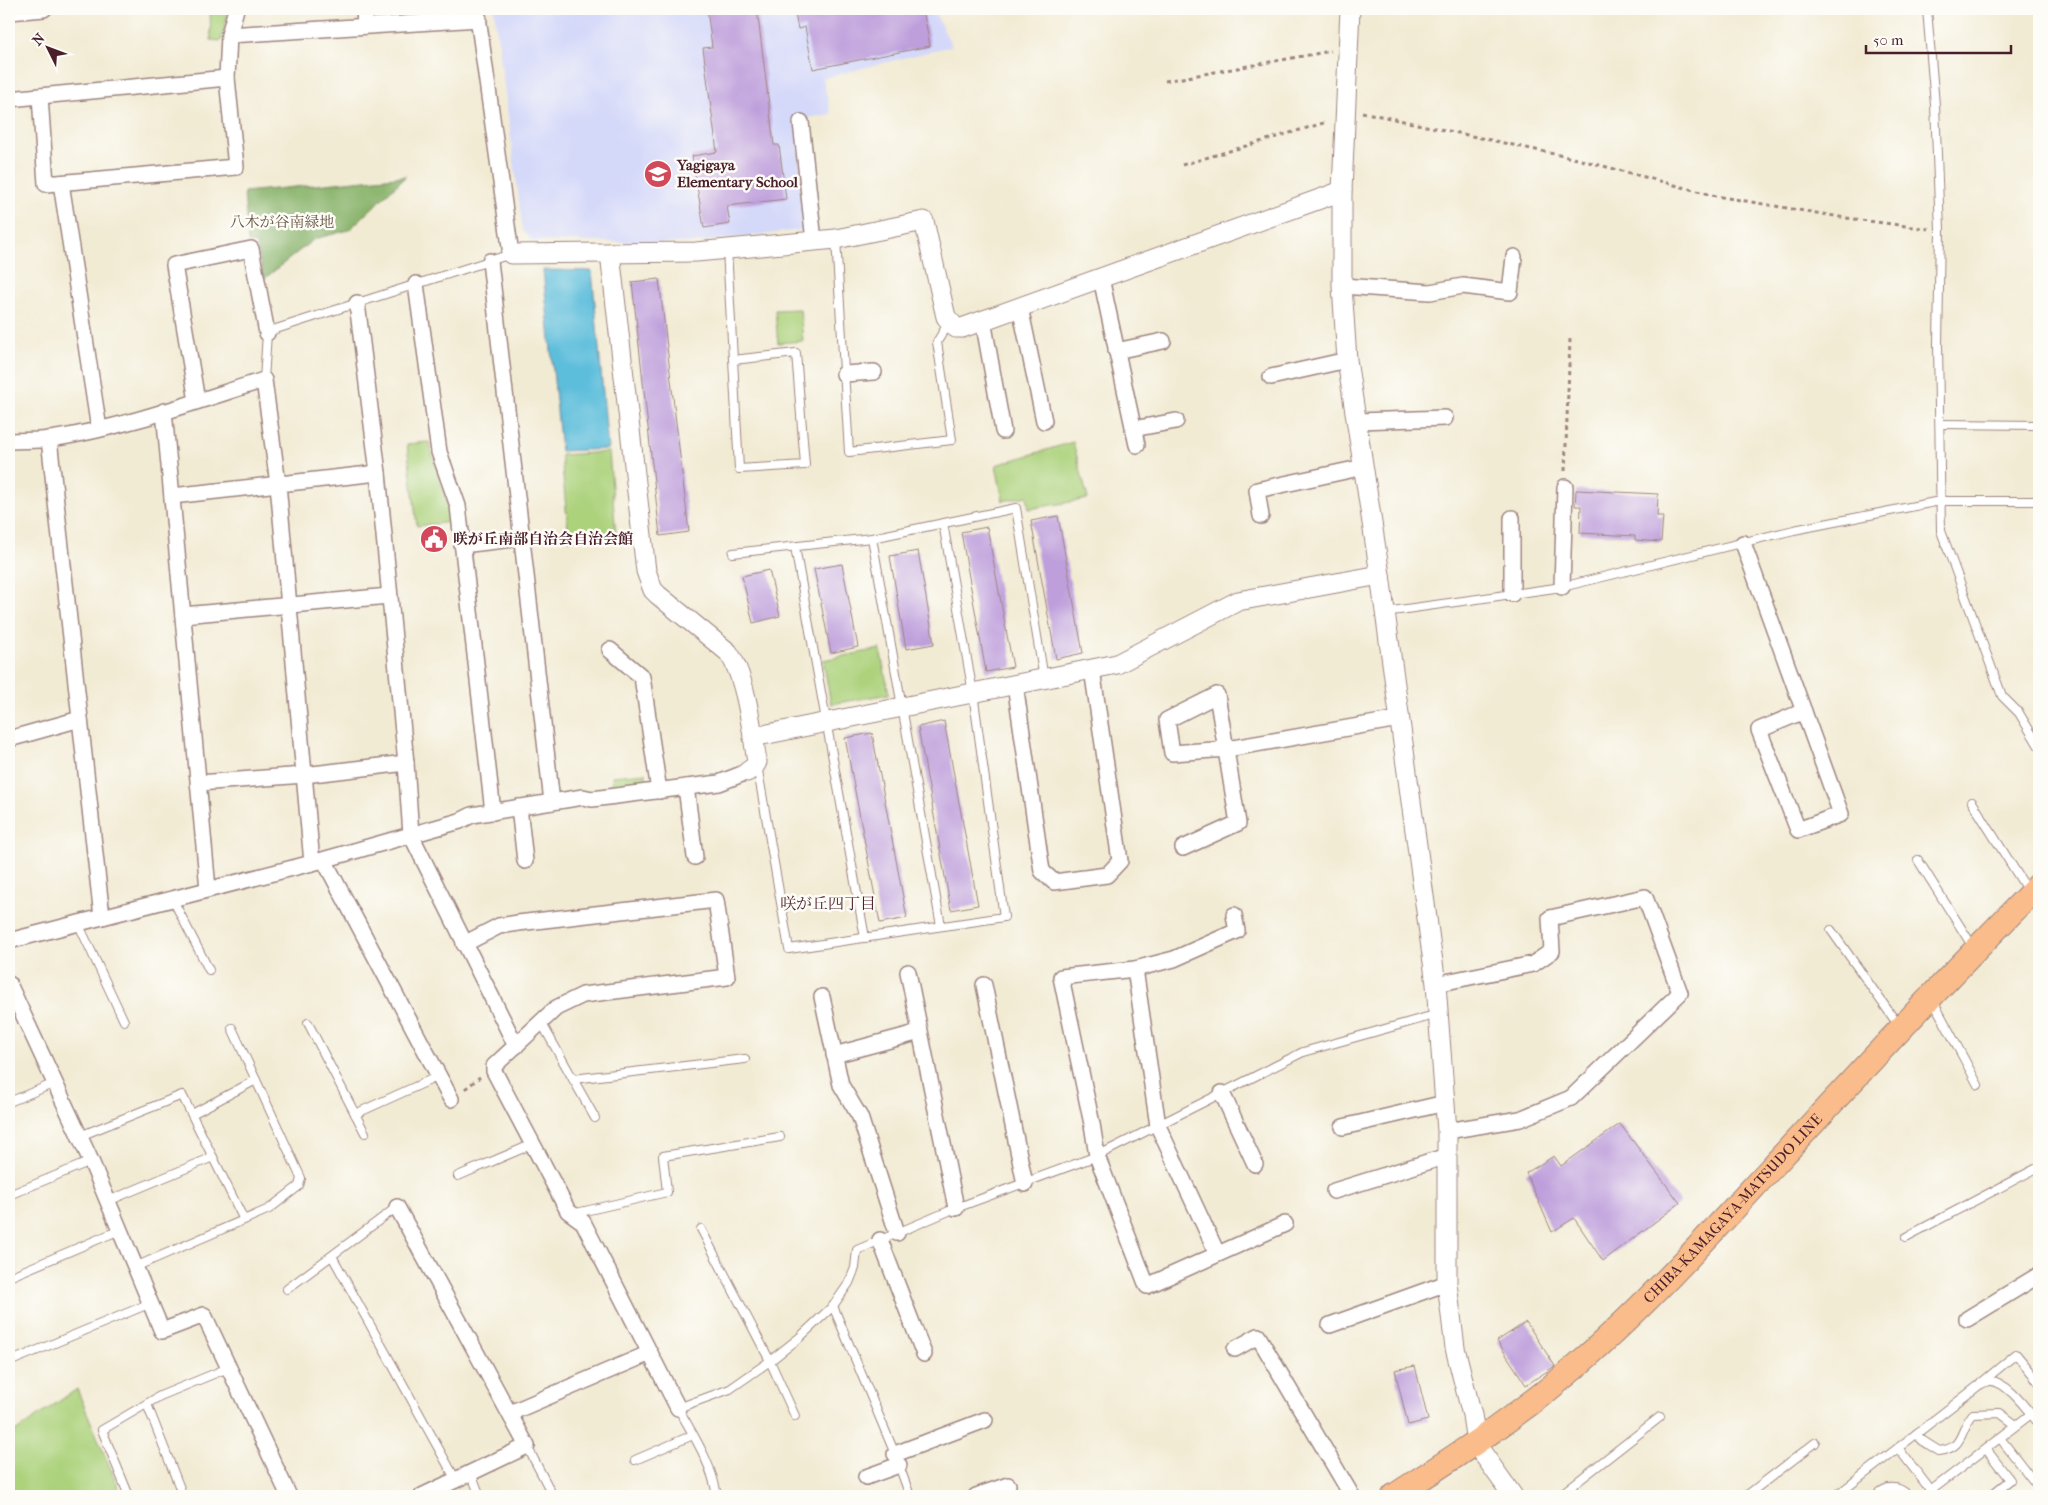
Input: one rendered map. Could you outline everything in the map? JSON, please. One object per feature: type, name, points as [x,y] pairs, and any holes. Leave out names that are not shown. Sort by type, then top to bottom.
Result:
[{"type":"main road","name":"CHIBA-KAMAGAYA-MATSUDO LINE","points":[[1394,1496],[1476,1442],[1549,1388],[1613,1332],[1719,1224],[1901,1028],[2035,889]]},
{"type":"street","points":[[9,12],[44,9]]},
{"type":"street","points":[[40,96],[46,184],[236,168],[227,78],[229,35],[236,9]]},
{"type":"street","points":[[364,9],[365,26]]},
{"type":"street","points":[[1350,9],[1347,112],[1342,191],[1342,286],[1347,360],[1358,421],[1380,575],[1436,984],[1447,1130],[1447,1283],[1456,1348],[1472,1415],[1476,1442],[1480,1451],[1514,1496]]},
{"type":"street","points":[[229,35],[365,26],[478,14],[511,254],[696,252],[836,239],[924,221],[946,317],[956,328],[962,328],[1342,191]]},
{"type":"street","points":[[9,99],[227,78]]},
{"type":"street","points":[[800,122],[814,241]]},
{"type":"street","points":[[61,183],[99,429]]},
{"type":"street","points":[[197,401],[174,265],[251,249],[267,333]]},
{"type":"street","points":[[9,941],[318,861],[460,821],[472,815],[583,797],[592,799],[719,783],[752,767],[753,737],[735,661],[728,652],[653,590],[646,570],[610,253]]},
{"type":"street","points":[[1342,286],[1430,292],[1462,286],[1510,292],[1514,257]]},
{"type":"street","points":[[490,261],[552,802]]},
{"type":"street","points":[[1101,278],[1136,445]]},
{"type":"street","points":[[416,284],[439,452],[458,506],[493,812]]},
{"type":"street","points":[[357,303],[378,473],[406,763],[411,835],[516,1046]]},
{"type":"street","points":[[1020,307],[1044,421]]},
{"type":"street","points":[[983,320],[1003,431]]},
{"type":"street","points":[[1116,351],[1163,341]]},
{"type":"street","points":[[1271,377],[1347,360]]},
{"type":"street","points":[[844,374],[874,372]]},
{"type":"street","points":[[9,441],[50,439],[99,429],[264,380],[278,484],[304,775],[318,861],[451,1099]]},
{"type":"street","points":[[164,411],[208,889]]},
{"type":"street","points":[[1358,421],[1445,418]]},
{"type":"street","points":[[1133,430],[1176,421]]},
{"type":"street","points":[[50,439],[102,917]]},
{"type":"street","points":[[1261,516],[1257,490],[1364,467]]},
{"type":"street","points":[[172,496],[378,473]]},
{"type":"street","points":[[1562,587],[1565,487]]},
{"type":"street","points":[[1512,518],[1512,594]]},
{"type":"street","points":[[462,545],[522,538]]},
{"type":"street","points":[[1743,543],[1804,711],[1841,814],[1798,830],[1760,730],[1804,711]]},
{"type":"street","points":[[753,737],[1117,664],[1238,600],[1380,575]]},
{"type":"street","points":[[183,615],[389,596]]},
{"type":"street","points":[[610,650],[642,677],[660,790]]},
{"type":"street","points":[[1015,684],[1042,871],[1054,882],[1107,875],[1120,861],[1092,669]]},
{"type":"street","points":[[1183,848],[1238,823],[1227,749],[1217,695],[1167,720],[1172,753],[1227,749],[1399,719]]},
{"type":"street","points":[[9,739],[80,719]]},
{"type":"street","points":[[199,783],[304,775],[406,763]]},
{"type":"street","points":[[686,787],[695,857]]},
{"type":"street","points":[[519,807],[525,861]]},
{"type":"street","points":[[1436,984],[1533,964],[1552,951],[1550,918],[1645,897],[1680,993],[1571,1098],[1520,1120],[1447,1130]]},
{"type":"street","points":[[464,944],[499,926],[716,900],[727,977],[583,995],[556,1008],[494,1066],[494,1072],[568,1212],[583,1222],[678,1408]]},
{"type":"street","points":[[1234,915],[1237,931],[1174,959],[1135,969],[1061,977],[1097,1156],[1147,1286],[1285,1224]]},
{"type":"street","points":[[1135,969],[1158,1126],[1218,1253]]},
{"type":"street","points":[[908,972],[956,1208]]},
{"type":"street","points":[[984,984],[1025,1184]]},
{"type":"street","points":[[9,986],[91,1160],[162,1330],[204,1316],[289,1496]]},
{"type":"street","points":[[822,997],[841,1085],[860,1117],[897,1233]]},
{"type":"street","points":[[834,1055],[920,1032]]},
{"type":"street","points":[[1222,1093],[1255,1164]]},
{"type":"street","points":[[1342,1127],[1445,1103]]},
{"type":"street","points":[[1334,1192],[1446,1156]]},
{"type":"street","points":[[397,1207],[527,1446],[422,1496]]},
{"type":"street","points":[[880,1240],[924,1354]]},
{"type":"street","points":[[1967,1319],[2039,1275]]},
{"type":"street","points":[[1330,1325],[1447,1283]]},
{"type":"street","points":[[1235,1349],[1258,1336],[1352,1496]]},
{"type":"street","points":[[510,1413],[650,1353]]},
{"type":"street","points":[[866,1477],[897,1460],[985,1420]]},
{"type":"street","points":[[976,1496],[1008,1484]]},
{"type":"lane","points":[[1927,9],[1935,104],[1940,230],[1938,344],[1941,531],[2002,696],[2019,713],[2039,746]]},
{"type":"lane","points":[[836,239],[849,452],[952,440],[937,342],[949,322]]},
{"type":"lane","points":[[727,249],[733,360],[740,469],[805,465],[796,353],[733,360]]},
{"type":"lane","points":[[264,380],[267,333],[276,328],[511,254]]},
{"type":"lane","points":[[1940,424],[2039,425]]},
{"type":"lane","points":[[1385,612],[1562,587],[1794,530],[1940,501],[2039,501]]},
{"type":"lane","points":[[733,553],[872,538],[1016,508],[1044,679]]},
{"type":"lane","points":[[752,767],[789,949],[1004,917],[973,693],[943,523]]},
{"type":"lane","points":[[872,538],[942,926]]},
{"type":"lane","points":[[795,547],[865,938]]},
{"type":"lane","points":[[1972,802],[2035,889]]},
{"type":"lane","points":[[1918,860],[1975,950]]},
{"type":"lane","points":[[172,898],[209,970]]},
{"type":"lane","points":[[78,923],[124,1021]]},
{"type":"lane","points":[[1831,930],[1901,1028]]},
{"type":"lane","points":[[1931,997],[1978,1085]]},
{"type":"lane","points":[[717,1496],[715,1484],[704,1455],[678,1408],[730,1389],[770,1362],[799,1338],[833,1306],[855,1268],[857,1250],[956,1208],[1097,1156],[1302,1052],[1438,1014]]},
{"type":"lane","points":[[541,1022],[595,1118]]},
{"type":"lane","points":[[308,1023],[365,1133]]},
{"type":"lane","points":[[135,1267],[269,1209],[299,1186],[301,1178],[232,1028]]},
{"type":"lane","points":[[573,1079],[745,1059]]},
{"type":"lane","points":[[355,1114],[439,1076]]},
{"type":"lane","points":[[192,1114],[256,1080]]},
{"type":"lane","points":[[9,1102],[55,1083]]},
{"type":"lane","points":[[80,1136],[182,1095],[244,1220]]},
{"type":"lane","points":[[572,1214],[667,1192],[663,1156],[780,1136]]},
{"type":"lane","points":[[458,1176],[533,1144]]},
{"type":"lane","points":[[108,1201],[213,1157]]},
{"type":"lane","points":[[9,1195],[91,1160]]},
{"type":"lane","points":[[1906,1237],[2039,1167]]},
{"type":"lane","points":[[287,1289],[397,1207]]},
{"type":"lane","points":[[701,1229],[770,1362],[795,1416]]},
{"type":"lane","points":[[9,1277],[120,1230]]},
{"type":"lane","points":[[332,1256],[456,1480]]},
{"type":"lane","points":[[9,1362],[151,1303]]},
{"type":"lane","points":[[833,1306],[910,1496]]},
{"type":"lane","points":[[1836,1496],[1978,1386],[2016,1354],[2039,1382]]},
{"type":"lane","points":[[130,1496],[102,1430],[160,1396],[228,1368]]},
{"type":"lane","points":[[1978,1386],[1988,1381],[2004,1386],[2039,1424]]},
{"type":"lane","points":[[147,1404],[183,1496]]},
{"type":"lane","points":[[1916,1434],[1939,1451],[1952,1448],[1957,1444],[1964,1426],[1973,1414],[2000,1413],[2016,1425]]},
{"type":"lane","points":[[1924,1496],[1933,1494],[1986,1448],[2031,1414]]},
{"type":"lane","points":[[1559,1496],[1660,1417]]},
{"type":"lane","points":[[635,1460],[693,1435]]},
{"type":"lane","points":[[2000,1438],[2039,1488]]},
{"type":"lane","points":[[1746,1496],[1815,1443]]},
{"type":"lane","points":[[527,1446],[553,1496]]},
{"type":"lane","points":[[1898,1448],[1933,1494]]},
{"type":"lane","points":[[1986,1448],[2010,1480],[1990,1496]]},
{"type":"lane","points":[[470,1473],[480,1496]]},
{"type":"lane","points":[[1876,1496],[1889,1487],[1903,1490],[1909,1496]]},
{"type":"path","points":[[1165,81],[1349,48]]},
{"type":"path","points":[[1182,165],[1347,112],[1577,159],[1716,196],[1846,218],[1940,230]]},
{"type":"path","points":[[1565,487],[1570,339]]},
{"type":"path","points":[[451,1099],[494,1066]]},
{"type":"shaded area","name":"Yagigaya Elementary School","points":[[494,9],[933,9],[952,46],[823,78],[831,114],[796,120],[808,229],[692,243],[532,241],[523,231]]},
{"type":"green space","points":[[210,9],[229,9],[221,41],[211,40]]},
{"type":"green space","name":"八木が谷南緑地","points":[[406,176],[349,230],[314,239],[264,279],[256,244],[248,242],[244,192]]},
{"type":"green space","points":[[800,309],[803,341],[778,343],[775,310]]},
{"type":"green space","points":[[429,442],[452,522],[417,526],[407,444]]},
{"type":"green space","points":[[1073,442],[1088,499],[1029,509],[1027,496],[1003,501],[996,465]]},
{"type":"green space","points":[[609,452],[616,535],[569,540],[561,455]]},
{"type":"green space","points":[[880,649],[889,694],[831,704],[823,660]]},
{"type":"green space","points":[[646,773],[646,779],[637,786],[613,789],[612,776]]},
{"type":"green space","points":[[77,1389],[122,1496],[9,1496],[9,1436]]},
{"type":"water","points":[[543,270],[592,271],[608,449],[561,451]]},
{"type":"building","points":[[707,9],[757,9],[774,145],[779,145],[786,199],[727,206],[730,224],[704,228],[692,156],[717,152],[703,48],[712,47]]},
{"type":"building","points":[[794,9],[923,9],[930,46],[813,69],[805,27],[798,29]]},
{"type":"building","points":[[659,279],[689,532],[660,536],[632,282]]},
{"type":"building","points":[[1576,490],[1658,494],[1657,516],[1663,516],[1661,542],[1635,540],[1635,536],[1580,533],[1581,506],[1575,506]]},
{"type":"building","points":[[1058,516],[1083,653],[1056,659],[1031,521]]},
{"type":"building","points":[[987,527],[1013,667],[986,672],[961,532]]},
{"type":"building","points":[[918,551],[934,644],[906,649],[890,556]]},
{"type":"building","points":[[842,564],[858,647],[831,653],[814,569]]},
{"type":"building","points":[[769,570],[780,616],[753,623],[742,576]]},
{"type":"building","points":[[944,721],[978,905],[951,910],[918,727]]},
{"type":"building","points":[[872,733],[907,918],[880,923],[845,738]]},
{"type":"building","points":[[1620,1124],[1680,1203],[1603,1261],[1574,1218],[1552,1232],[1526,1173],[1554,1156],[1561,1166]]},
{"type":"building","points":[[1526,1322],[1555,1366],[1526,1385],[1497,1341]]},
{"type":"building","points":[[1415,1366],[1428,1420],[1408,1425],[1395,1370]]},
{"type":"place","name":"Yagigaya Elementary School","points":[[658,174]]},
{"type":"place","name":"咲が丘南部自治会自治会館","points":[[434,539]]},
{"type":"district","name":"咲が丘四丁目","points":[[828,903]]}]
